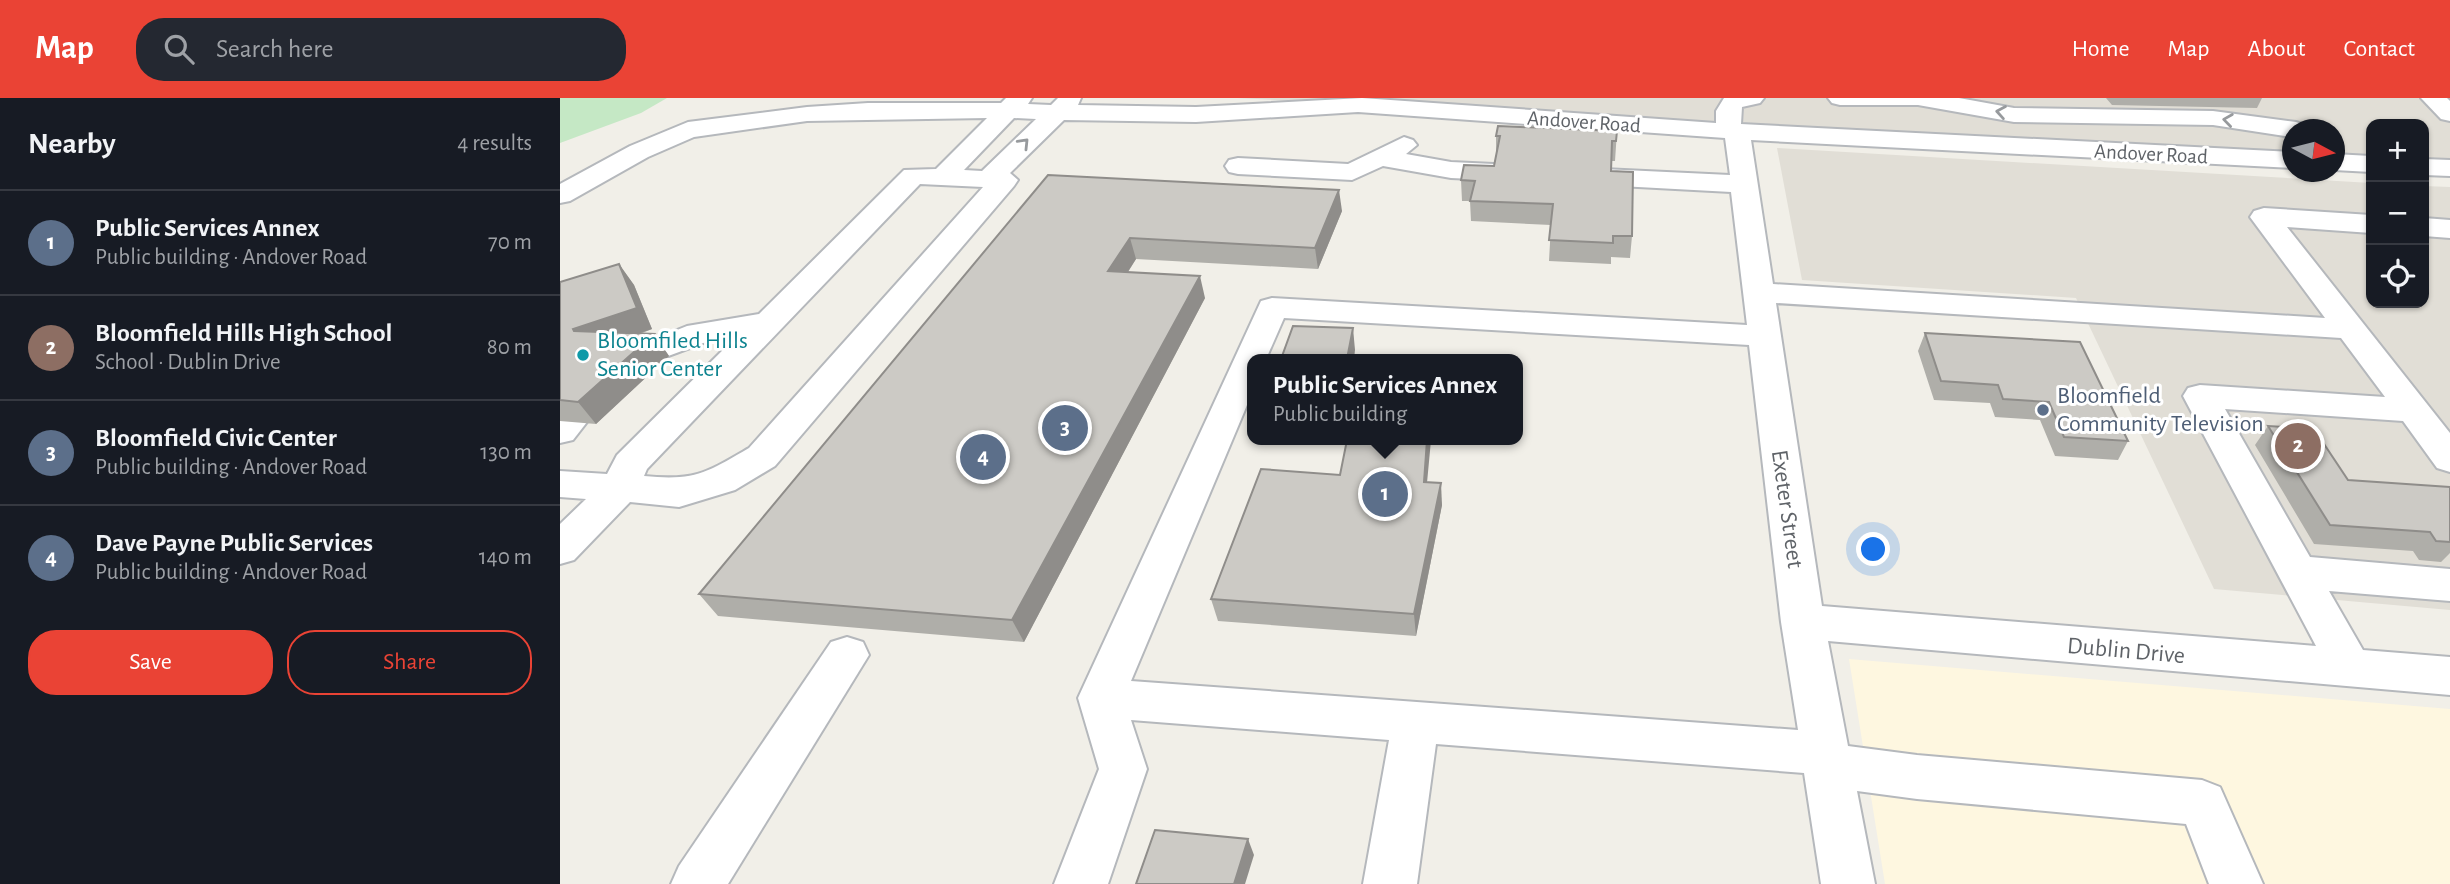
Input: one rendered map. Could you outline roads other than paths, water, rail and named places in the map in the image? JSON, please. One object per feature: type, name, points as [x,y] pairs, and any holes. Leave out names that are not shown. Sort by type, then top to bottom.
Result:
[{"type":"street","name":"Andover Road","points":[[560,195],[654,144],[690,130],[756,111],[814,102],[869,98],[1066,104],[1175,116],[1304,105],[1390,103],[1442,112],[1548,109],[2282,159]]},
{"type":"street","points":[[1840,98],[1918,98],[2014,115],[2213,118],[2282,128]]},
{"type":"street","points":[[2433,98],[2450,114]]},
{"type":"street","points":[[2439,98],[2450,99]]},
{"type":"street","points":[[943,177],[1016,102]]},
{"type":"street","points":[[989,180],[1035,131],[1066,104]]},
{"type":"street","points":[[1238,166],[1352,172],[1381,158],[1429,127],[1442,112]]},
{"type":"street","name":"Exeter Street","points":[[1739,120],[1742,184],[1802,622],[1847,884]]},
{"type":"street","points":[[1381,158],[1451,170],[1742,184]]},
{"type":"street","points":[[2429,167],[2450,168]]},
{"type":"street","points":[[560,484],[621,488],[679,493],[722,481],[762,457],[1004,180],[913,176],[630,464],[621,488],[560,549]]},
{"type":"street","points":[[2366,224],[2264,217],[2450,459]]},
{"type":"street","points":[[2429,227],[2450,229]]},
{"type":"street","points":[[1757,292],[2351,329]]},
{"type":"street","points":[[1252,354],[1272,308],[1762,336]]},
{"type":"street","points":[[644,355],[699,333],[769,322]]},
{"type":"street","points":[[1081,884],[1123,769],[1101,698],[1247,365]]},
{"type":"street","points":[[2350,668],[2200,396],[2413,410]]},
{"type":"street","points":[[2296,572],[2450,584]]},
{"type":"street","name":"Dublin Drive","points":[[1802,622],[2450,676]]},
{"type":"street","points":[[698,884],[847,655]]},
{"type":"street","points":[[1101,698],[1416,722],[1827,759],[1917,777],[2202,803],[2236,884]]},
{"type":"street","points":[[1390,884],[1416,722]]},
{"type":"place","name":"Bloomfiled Hills Senior Center","points":[[583,355]]},
{"type":"place","name":"Bloomfield Community Television","points":[[2043,410]]},
{"type":"place","name":"Bloomfield Civic Center","points":[[1065,428]]},
{"type":"place","name":"Bloomfield Hills High School","points":[[2298,446]]},
{"type":"place","name":"Dave Payne Public Services","points":[[983,457]]},
{"type":"place","name":"Public Services Annex","points":[[1385,494]]}]
